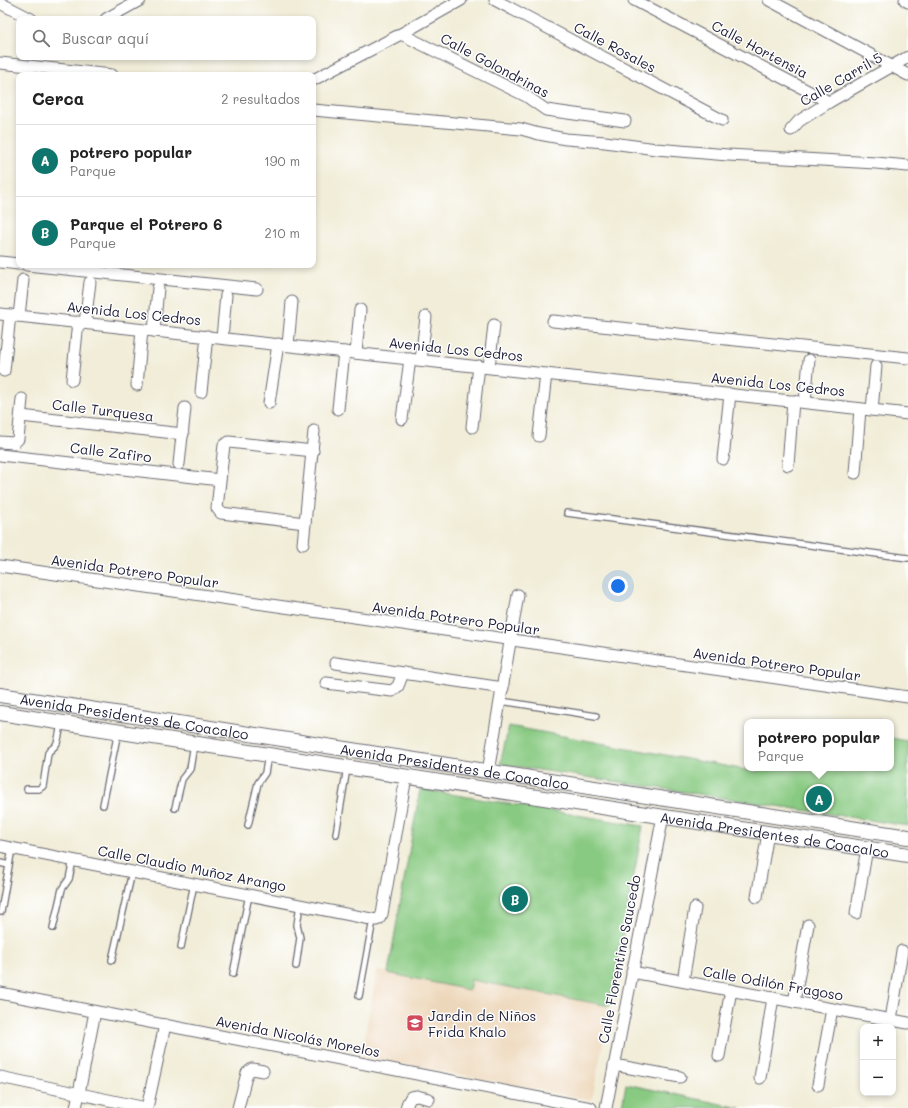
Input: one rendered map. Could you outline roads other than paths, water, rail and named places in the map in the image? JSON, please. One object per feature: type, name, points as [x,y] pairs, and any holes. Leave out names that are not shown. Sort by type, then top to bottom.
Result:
[{"type":"street","points":[[111,16],[140,0]]},
{"type":"street","points":[[316,78],[401,34],[461,0]]},
{"type":"street","name":"Calle Rosales","points":[[495,0],[722,120]]},
{"type":"street","name":"Calle Hortensia","points":[[634,0],[829,102]]},
{"type":"street","points":[[769,0],[908,75]]},
{"type":"street","points":[[0,3],[25,16]]},
{"type":"street","name":"Calle Golondrinas","points":[[401,34],[526,96],[544,109],[625,121]]},
{"type":"street","name":"Calle Carril 5","points":[[791,130],[799,120],[908,57]]},
{"type":"street","points":[[27,65],[36,60]]},
{"type":"street","points":[[0,63],[86,72]]},
{"type":"street","points":[[316,110],[521,129],[566,139],[605,142],[656,149],[908,166]]},
{"type":"street","points":[[0,262],[16,264]]},
{"type":"street","points":[[56,268],[257,289]]},
{"type":"street","points":[[4,371],[9,315],[23,280]]},
{"type":"street","points":[[72,380],[90,282]]},
{"type":"street","points":[[137,385],[158,288]]},
{"type":"street","points":[[222,338],[226,295]]},
{"type":"street","points":[[269,403],[292,302]]},
{"type":"street","points":[[356,353],[360,310]]},
{"type":"street","name":"Avenida Los Cedros","points":[[9,315],[908,414]]},
{"type":"street","points":[[421,360],[426,317]]},
{"type":"street","points":[[553,322],[908,358]]},
{"type":"street","points":[[472,427],[494,325]]},
{"type":"street","points":[[201,392],[207,336]]},
{"type":"street","points":[[338,409],[344,352]]},
{"type":"street","points":[[402,419],[410,359]]},
{"type":"street","points":[[805,402],[809,360]]},
{"type":"street","points":[[872,410],[876,366]]},
{"type":"street","points":[[539,436],[546,374]]},
{"type":"street","points":[[723,459],[730,394]]},
{"type":"street","points":[[0,442],[14,442],[18,439],[22,399]]},
{"type":"street","points":[[788,465],[794,401]]},
{"type":"street","points":[[179,464],[186,408]]},
{"type":"street","points":[[855,473],[860,409]]},
{"type":"street","name":"Calle Turquesa","points":[[21,416],[183,434]]},
{"type":"street","points":[[303,544],[314,431]]},
{"type":"street","points":[[305,523],[221,513],[217,508],[220,480],[224,445],[229,442],[313,451]]},
{"type":"street","name":"Calle Zafiro","points":[[0,455],[220,480]]},
{"type":"street","name":"Avenida Potrero Popular","points":[[0,566],[510,641],[908,697]]},
{"type":"street","points":[[488,772],[518,595]]},
{"type":"street","points":[[336,663],[503,688]]},
{"type":"street","points":[[326,683],[392,691],[398,686],[403,673]]},
{"type":"street","name":"Avenida Presidentes de Coacalco","points":[[0,695],[908,838]]},
{"type":"street","name":"Avenida Presidentes de Coacalco","points":[[0,713],[908,855]]},
{"type":"street","points":[[376,920],[382,914],[406,777]]},
{"type":"street","points":[[548,799],[550,781]]},
{"type":"street","name":"Calle Florentino Saucedo","points":[[606,1108],[663,816]]},
{"type":"street","points":[[803,838],[805,821]]},
{"type":"street","points":[[757,897],[768,833]]},
{"type":"street","name":"Calle Claudio Muñoz Arango","points":[[0,846],[376,920]]},
{"type":"street","points":[[856,913],[867,848]]},
{"type":"street","points":[[682,981],[695,908]]},
{"type":"street","points":[[794,1002],[808,925]]},
{"type":"street","points":[[890,1023],[902,951]]},
{"type":"street","name":"Calle Odilón Fragoso","points":[[632,972],[832,1009],[890,1023],[908,1023]]},
{"type":"street","points":[[719,1056],[731,990]]},
{"type":"street","name":"Avenida Nicolás Morelos","points":[[0,993],[590,1108]]},
{"type":"street","points":[[760,1078],[773,998]]},
{"type":"street","points":[[818,1085],[832,1009]]},
{"type":"street","points":[[76,1108],[95,1012]]},
{"type":"street","points":[[0,1077],[147,1108],[165,1025]]},
{"type":"street","points":[[614,1065],[680,1077]]},
{"type":"street","points":[[238,1108],[247,1073],[252,1069],[263,1071]]},
{"type":"street","points":[[406,1108],[411,1097],[417,1096],[428,1098]]},
{"type":"lane","points":[[567,514],[908,558]]},
{"type":"lane","points":[[501,701],[596,716]]},
{"type":"lane","points":[[27,789],[39,789],[43,786],[48,753],[50,749],[57,744],[61,723]]},
{"type":"lane","points":[[103,805],[118,732]]},
{"type":"lane","points":[[175,808],[182,779],[190,769],[194,744]]},
{"type":"lane","points":[[248,825],[258,783],[265,773],[268,755]]},
{"type":"lane","points":[[336,834],[348,768]]},
{"type":"lane","points":[[0,912],[12,848]]},
{"type":"lane","points":[[53,928],[62,889],[69,879],[73,860]]},
{"type":"lane","points":[[0,863],[9,865]]},
{"type":"lane","points":[[112,960],[132,872]]},
{"type":"lane","points":[[181,947],[194,884]]},
{"type":"lane","points":[[233,974],[250,895]]},
{"type":"lane","points":[[296,966],[300,938],[298,925],[300,905]]},
{"type":"lane","points":[[359,996],[376,920]]},
{"type":"place","name":"potrero popular","points":[[819,799]]},
{"type":"place","name":"Parque el Potrero 6","points":[[515,899]]},
{"type":"place","name":"Jardin de Niños Frida Khalo","points":[[415,1023]]}]
